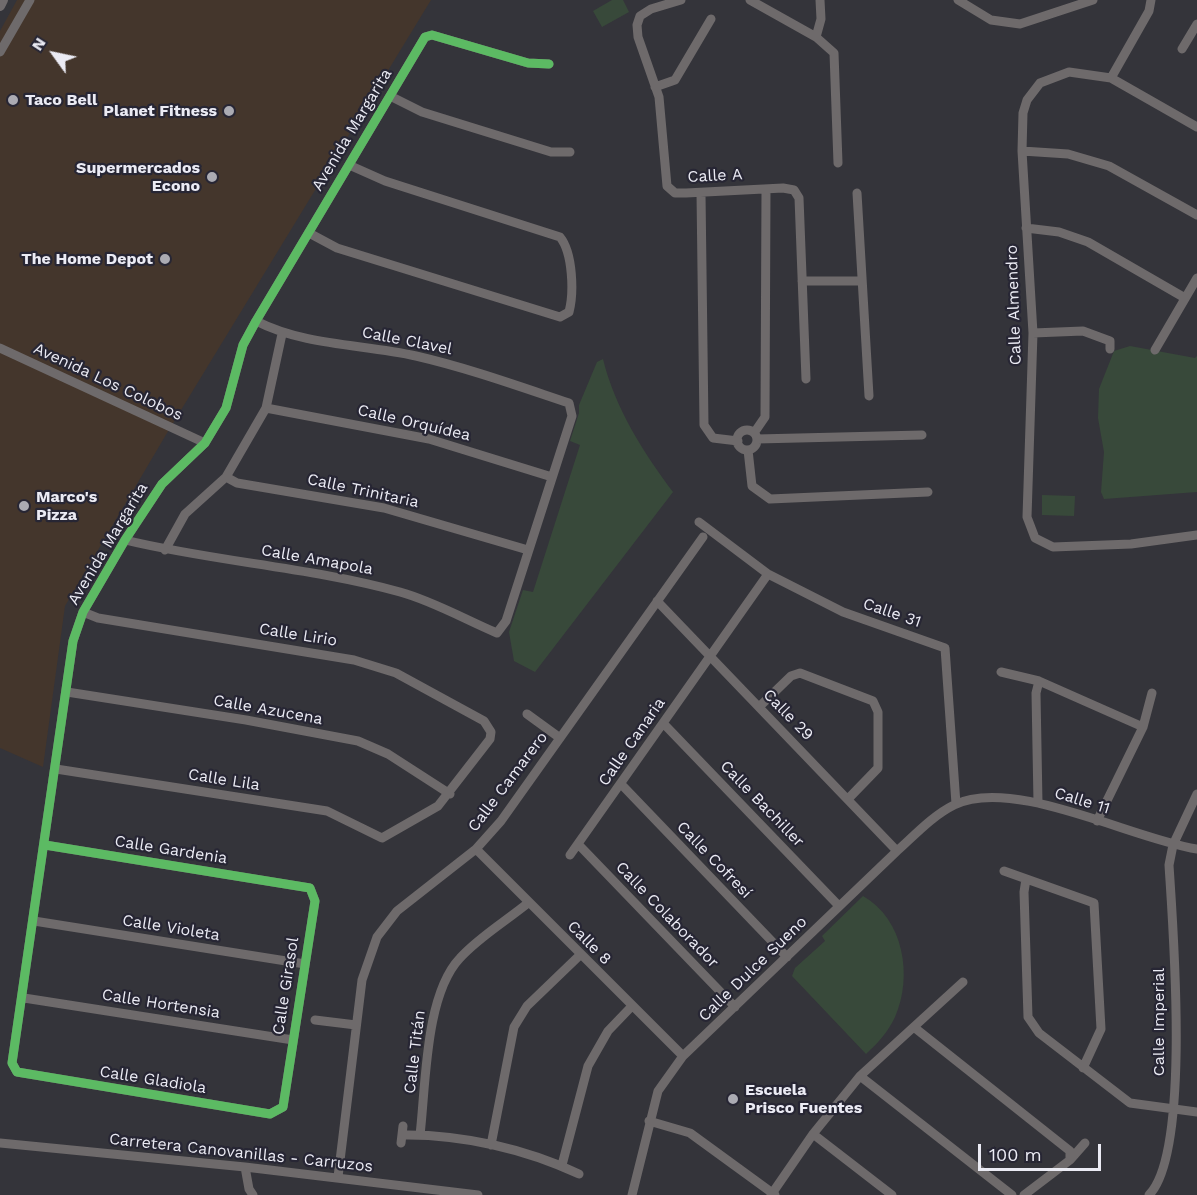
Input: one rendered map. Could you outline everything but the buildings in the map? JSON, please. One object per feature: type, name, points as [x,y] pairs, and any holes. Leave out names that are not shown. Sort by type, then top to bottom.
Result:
[{"type":"main road","points":[[0,6],[3,0]]},
{"type":"street","points":[[0,52],[30,0]]},
{"type":"street","name":"Calle A","points":[[681,0],[649,5],[640,16],[637,25],[638,37],[659,97],[667,186],[675,193],[783,188],[794,190],[799,198],[806,379]]},
{"type":"street","points":[[750,0],[816,37],[834,53],[838,163]]},
{"type":"street","points":[[816,37],[821,19],[820,0]]},
{"type":"street","points":[[958,0],[991,20],[1020,24],[1093,0]]},
{"type":"street","points":[[1111,78],[1149,10],[1151,0]]},
{"type":"street","points":[[655,87],[675,80],[711,19]]},
{"type":"street","points":[[1182,49],[1195,31]]},
{"type":"street","name":"Avenida Margarita","points":[[17,1072],[12,1063],[24,998],[73,641],[83,612],[125,540],[162,484],[205,443],[226,408],[243,345],[425,37],[432,35],[528,63],[549,64]]},
{"type":"street","name":"Calle Almendro","points":[[1197,127],[1111,78],[1069,72],[1040,83],[1027,100],[1023,113],[1022,151],[1033,333],[1028,518],[1035,538],[1053,547],[1131,544],[1197,535]]},
{"type":"street","points":[[390,96],[422,112],[550,152],[570,152]]},
{"type":"street","points":[[1022,151],[1068,154],[1109,166],[1197,215]]},
{"type":"street","points":[[309,233],[337,248],[516,304],[560,317],[569,312],[572,302],[566,245],[560,237],[385,181],[349,165]]},
{"type":"street","points":[[738,441],[741,448],[748,450],[755,446],[755,436],[765,417],[766,189]]},
{"type":"street","points":[[701,192],[704,425],[713,438],[738,441]]},
{"type":"street","points":[[857,193],[868,396]]},
{"type":"street","points":[[1026,228],[1059,232],[1088,242],[1185,298]]},
{"type":"street","points":[[1155,350],[1197,278]]},
{"type":"street","points":[[802,281],[862,281]]},
{"type":"street","name":"Calle Clavel","points":[[256,321],[282,334],[414,355],[473,371],[569,403],[572,416],[552,477]]},
{"type":"street","points":[[1033,333],[1083,331],[1110,341],[1110,350]]},
{"type":"street","points":[[165,550],[185,514],[225,477],[266,408],[282,334]]},
{"type":"street","name":"Avenida Los Colobos","points":[[0,348],[205,443]]},
{"type":"street","name":"Calle Orquídea","points":[[266,408],[429,439],[552,477]]},
{"type":"street","points":[[738,441],[743,432],[755,436],[922,435]]},
{"type":"street","points":[[748,450],[752,486],[770,499],[928,492]]},
{"type":"street","name":"Calle Trinitaria","points":[[225,477],[237,483],[384,508],[528,550]]},
{"type":"street","points":[[528,550],[552,477]]},
{"type":"street","name":"Calle 31","points":[[699,522],[768,574],[843,612],[945,648],[956,804]]},
{"type":"street","name":"Calle Camarero","points":[[338,1177],[362,980],[377,937],[397,912],[476,849],[501,821],[703,537]]},
{"type":"street","name":"Calle Amapola","points":[[125,540],[165,550],[338,578],[402,592],[497,633],[506,621],[528,550]]},
{"type":"street","name":"Calle Canaria","points":[[570,855],[768,574]]},
{"type":"street","name":"Calle 29","points":[[657,601],[897,851]]},
{"type":"street","name":"Calle Lirio","points":[[83,612],[98,618],[354,660],[396,673],[484,721],[491,732],[490,740],[450,794]]},
{"type":"street","points":[[1001,672],[1039,681],[1143,727]]},
{"type":"street","points":[[759,707],[791,676],[800,673],[873,701],[878,712],[878,768],[848,799]]},
{"type":"street","points":[[1038,803],[1036,693],[1039,681]]},
{"type":"street","name":"Calle Azucena","points":[[67,692],[246,720],[358,741],[388,754],[450,794]]},
{"type":"street","points":[[1097,821],[1143,727],[1152,693]]},
{"type":"street","points":[[527,714],[560,738]]},
{"type":"street","name":"Calle Bachiller","points":[[663,723],[839,906]]},
{"type":"street","name":"Calle Lila","points":[[56,769],[327,811],[382,838],[438,806],[450,794]]},
{"type":"street","name":"Calle Cofresí","points":[[621,784],[787,957]]},
{"type":"street","name":"Calle Imperial","points":[[1149,1195],[1156,1187],[1164,1170],[1173,1110],[1177,994],[1169,865],[1173,845],[1197,794]]},
{"type":"street","name":"Calle 11","points":[[956,804],[1002,796],[1038,803],[1173,845],[1197,849]]},
{"type":"street","name":"Calle Dulce Sueno","points":[[632,1195],[658,1091],[683,1056],[897,851],[932,819],[956,804]]},
{"type":"street","name":"Calle Colaborador","points":[[578,844],[735,1006]]},
{"type":"street","name":"Calle Gardenia","points":[[45,845],[291,885]]},
{"type":"street","name":"Calle 8","points":[[476,849],[683,1056]]},
{"type":"street","points":[[1004,871],[1094,903],[1101,1029],[1083,1068]]},
{"type":"street","points":[[1026,879],[1024,892],[1028,1017],[1039,1033],[1130,1103],[1197,1112]]},
{"type":"street","name":"Calle Girasol","points":[[283,1107],[315,901],[310,888],[291,885]]},
{"type":"street","name":"Calle Titán","points":[[420,1135],[435,1007],[444,981],[460,958],[528,903]]},
{"type":"street","name":"Calle Violeta","points":[[34,921],[304,964]]},
{"type":"street","points":[[491,1144],[514,1027],[527,1006],[580,955]]},
{"type":"street","points":[[649,1121],[690,1133],[773,1194],[813,1134],[860,1076],[963,982]]},
{"type":"street","name":"Calle Hortensia","points":[[24,998],[293,1040]]},
{"type":"street","points":[[562,1166],[588,1066],[608,1031],[632,1006]]},
{"type":"street","points":[[315,1020],[356,1025]]},
{"type":"street","points":[[915,1028],[1070,1150],[1070,1160]]},
{"type":"street","name":"Calle Gladiola","points":[[17,1072],[270,1114],[283,1107]]},
{"type":"street","points":[[860,1076],[1012,1195]]},
{"type":"street","points":[[813,1134],[892,1195]]},
{"type":"street","points":[[402,1135],[420,1135],[491,1144],[562,1166],[579,1174]]},
{"type":"street","name":"Carretera Canovanillas - Carruzos","points":[[0,1143],[338,1177],[478,1195]]},
{"type":"street","points":[[1024,1195],[1070,1160],[1085,1143]]},
{"type":"street","points":[[245,1167],[249,1189],[253,1195]]},
{"type":"shaded area","points":[[17,0],[431,0],[167,433],[65,606],[43,767],[0,748],[0,31]]},
{"type":"green space","points":[[612,0],[623,0],[629,12],[602,27],[593,11]]},
{"type":"green space","points":[[1130,346],[1195,358],[1197,356],[1197,492],[1104,499],[1101,492],[1104,452],[1098,418],[1099,389],[1114,351]]},
{"type":"green space","points":[[603,359],[615,395],[631,429],[673,492],[535,672],[514,661],[509,632],[523,590],[533,592],[580,445],[570,441],[579,413],[579,405],[597,362]]},
{"type":"green space","points":[[1042,495],[1075,496],[1074,516],[1042,515]]},
{"type":"green space","points":[[863,896],[877,906],[888,919],[896,934],[904,967],[900,1001],[895,1017],[882,1037],[866,1054],[792,976],[795,968],[825,941],[822,936]]},
{"type":"cycle path","points":[[45,845],[310,888],[315,901],[283,1107],[270,1114],[17,1072],[12,1063],[73,641],[83,612],[125,540],[162,484],[205,443],[226,408],[243,345],[425,37],[432,35],[528,63],[549,64]]},
{"type":"place","name":"Taco Bell","points":[[13,100]]},
{"type":"place","name":"Planet Fitness","points":[[229,111]]},
{"type":"place","name":"Supermercados Econo","points":[[212,177]]},
{"type":"place","name":"The Home Depot","points":[[165,259]]},
{"type":"place","name":"Marco's Pizza","points":[[24,506]]},
{"type":"place","name":"Escuela Prisco Fuentes","points":[[733,1099]]}]
